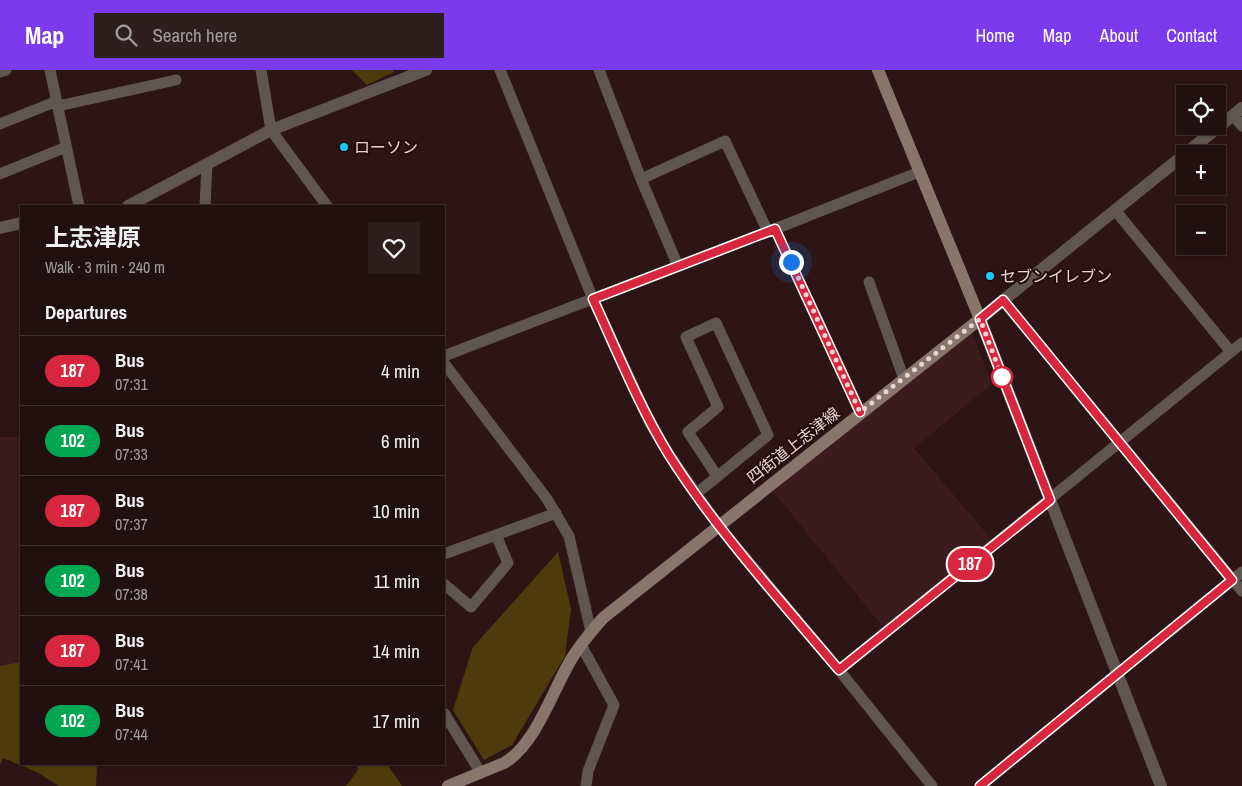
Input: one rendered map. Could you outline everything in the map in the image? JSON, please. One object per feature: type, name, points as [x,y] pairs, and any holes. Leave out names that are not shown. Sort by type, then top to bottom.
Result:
[{"type":"main road","points":[[878,70],[918,172],[980,319]]},
{"type":"main road","name":"四街道上志津線","points":[[448,786],[512,758],[524,746],[573,657],[603,618],[860,412],[980,319]]},
{"type":"street","points":[[0,72],[6,70]]},
{"type":"street","points":[[50,70],[79,205]]},
{"type":"street","points":[[261,70],[271,130],[326,205]]},
{"type":"street","points":[[130,205],[271,130],[426,70]]},
{"type":"street","points":[[500,70],[593,299],[650,423],[670,456],[718,525],[839,670],[932,786]]},
{"type":"street","points":[[599,70],[641,179],[678,266]]},
{"type":"street","points":[[0,124],[57,104],[176,80]]},
{"type":"street","points":[[1196,145],[1238,112],[1242,126]]},
{"type":"street","points":[[641,179],[725,141],[772,231],[860,412]]},
{"type":"street","points":[[0,174],[66,147]]},
{"type":"street","points":[[1161,786],[980,319],[1176,161]]},
{"type":"street","points":[[205,205],[207,164]]},
{"type":"street","points":[[445,356],[772,231],[918,172]]},
{"type":"street","points":[[1115,210],[1232,352]]},
{"type":"street","points":[[0,228],[20,223]]},
{"type":"street","points":[[869,282],[904,379]]},
{"type":"street","points":[[1003,300],[1242,591]]},
{"type":"street","points":[[696,494],[768,435],[716,323],[686,337],[718,407],[688,432],[717,476]]},
{"type":"street","points":[[839,670],[1242,343]]},
{"type":"street","points":[[445,365],[548,499],[570,536],[591,632]]},
{"type":"street","points":[[445,554],[556,513]]},
{"type":"street","points":[[445,585],[471,607],[508,563],[496,535]]},
{"type":"street","points":[[980,786],[1242,572]]},
{"type":"street","points":[[581,645],[614,705],[588,771],[586,786]]},
{"type":"street","points":[[445,715],[481,773]]},
{"type":"shaded area","points":[[352,70],[393,70],[394,72],[367,85]]},
{"type":"shaded area","points":[[972,333],[992,384],[914,448],[992,540],[883,627],[772,490]]},
{"type":"shaded area","points":[[0,437],[20,437],[20,662],[0,666]]},
{"type":"shaded area","points":[[558,552],[571,609],[565,656],[512,745],[484,760],[453,710],[473,647]]},
{"type":"shaded area","points":[[20,662],[20,765],[3,758],[0,765],[0,666]]},
{"type":"shaded area","points":[[20,765],[97,765],[96,786],[59,786],[37,772]]},
{"type":"shaded area","points":[[357,765],[388,765],[402,786],[346,786],[358,770]]},
{"type":"bus line","name":"187","points":[[860,412],[775,229],[593,299],[650,423],[670,456],[718,525],[839,670],[1050,500],[980,319],[1003,300],[1232,580],[980,786]]},
{"type":"place","name":"ローソン","points":[[344,147]]},
{"type":"place","name":"セブンイレブン","points":[[990,276]]},
{"type":"route","points":[[791,262],[860,412],[980,319],[1002,377]]}]
